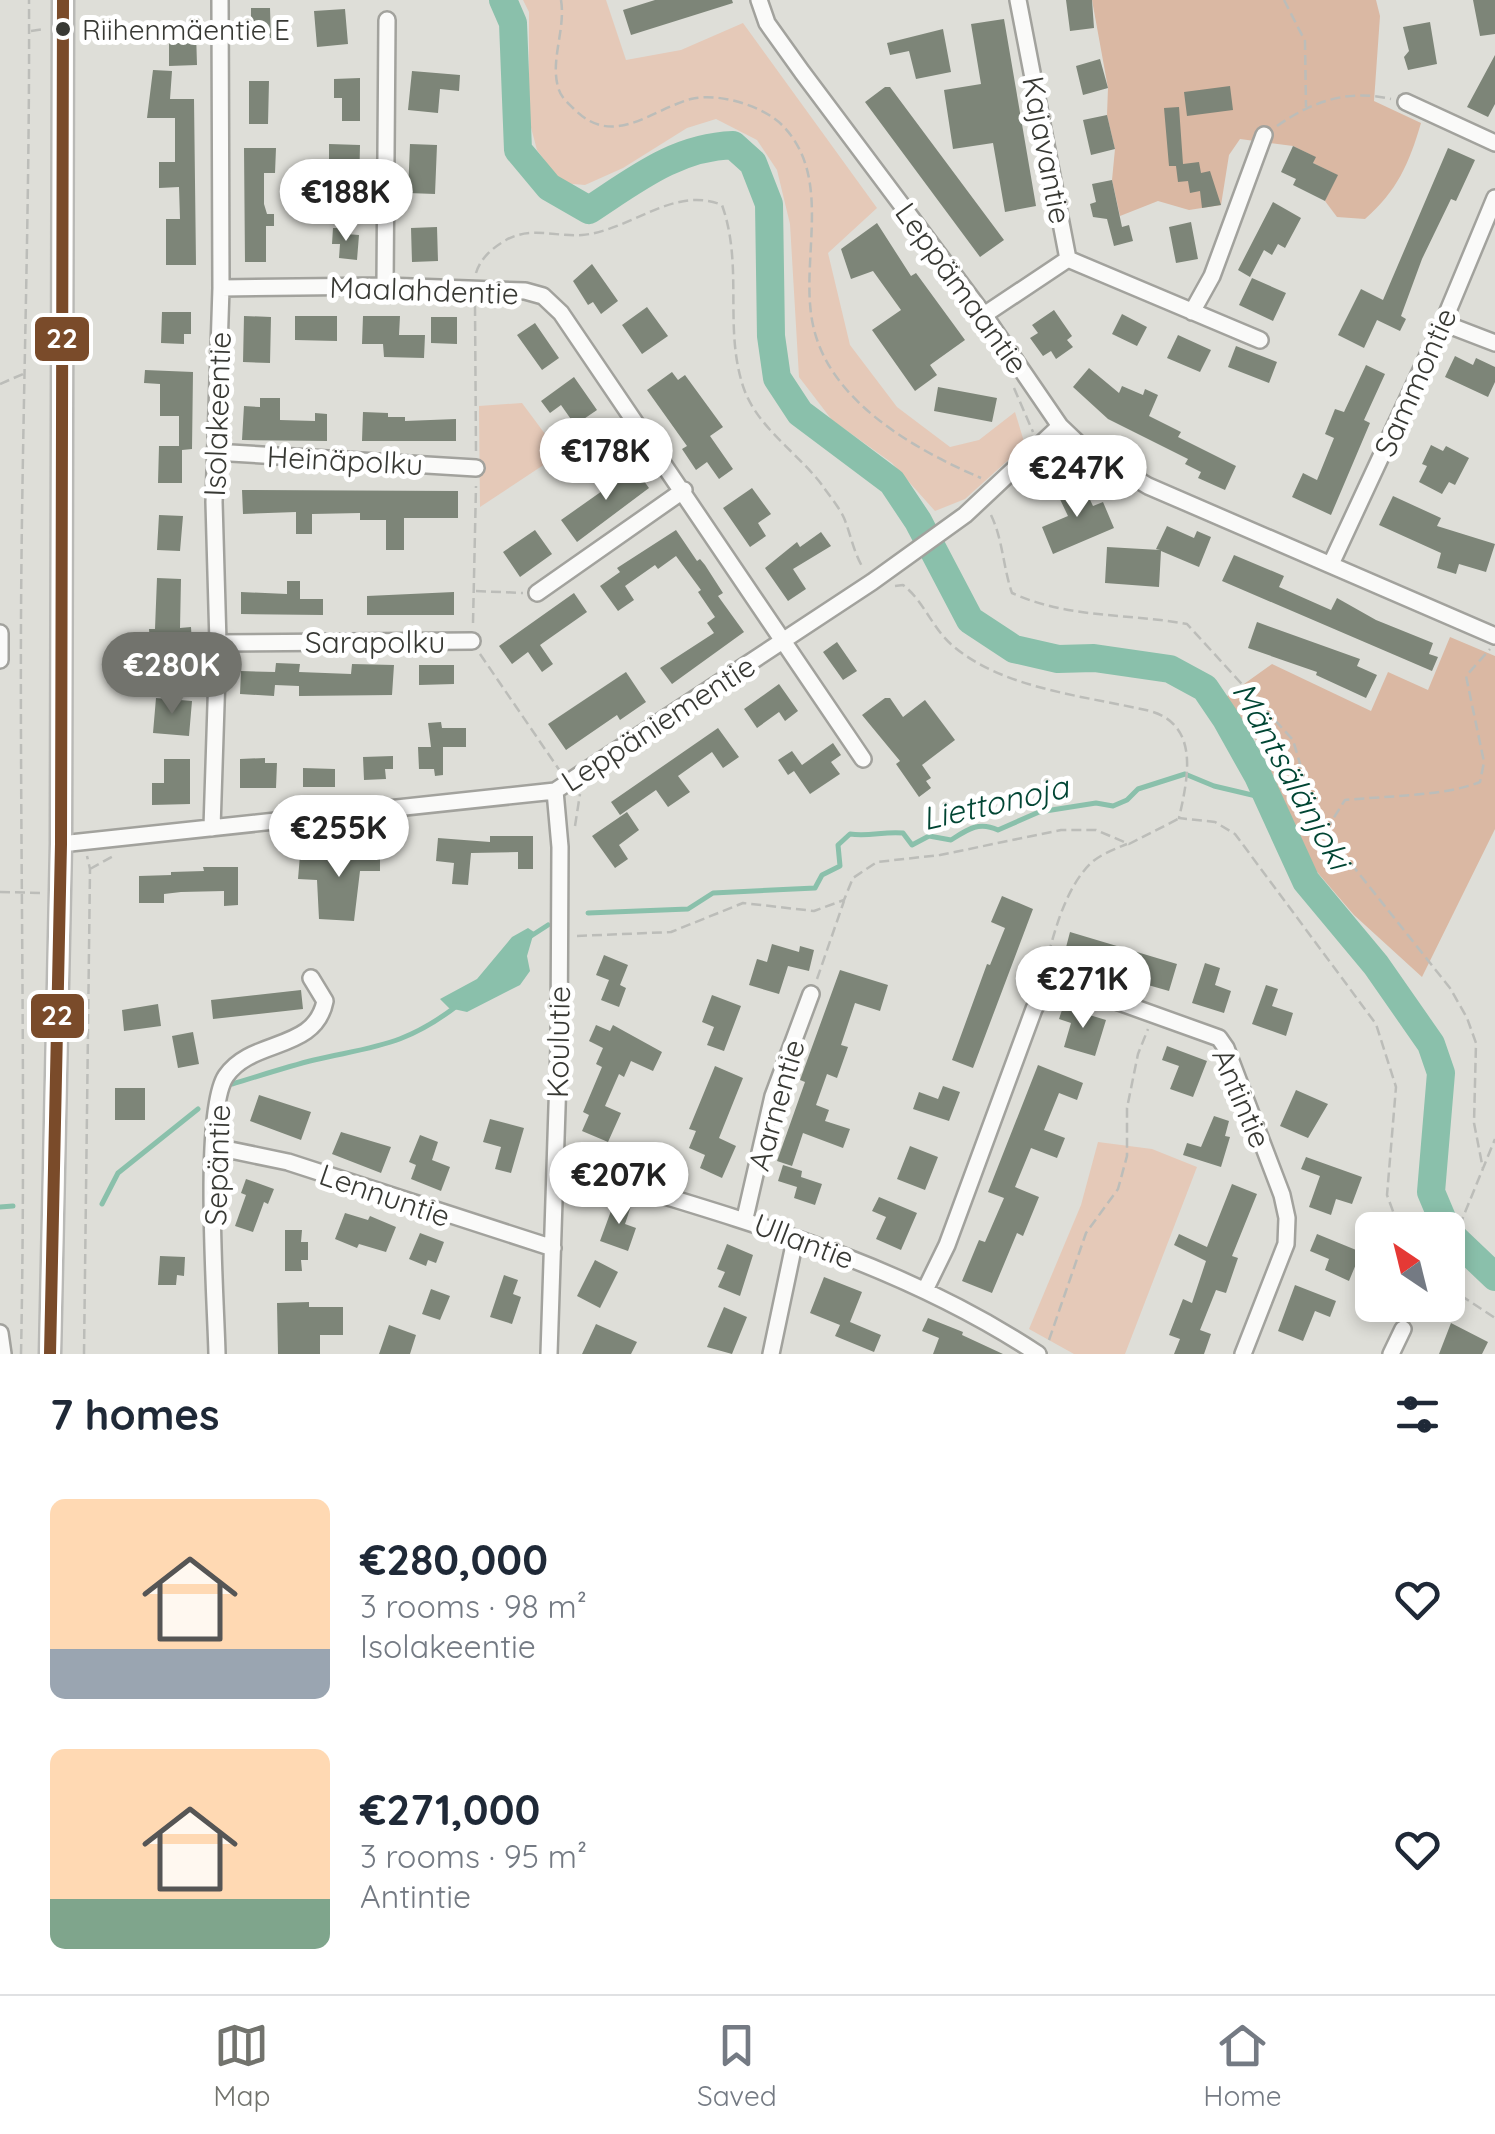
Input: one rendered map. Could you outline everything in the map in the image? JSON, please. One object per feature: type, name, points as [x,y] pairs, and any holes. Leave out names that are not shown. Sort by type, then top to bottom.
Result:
[{"type":"main road","points":[[50,1354],[61,844],[62,0]]},
{"type":"street","name":"Isolakeentie","points":[[212,828],[218,642],[214,452],[221,288],[220,0]]},
{"type":"street","name":"Leppämaantie","points":[[758,0],[767,22],[802,72],[984,315],[1060,426],[1081,446],[1148,486],[1332,564],[1493,641]]},
{"type":"street","name":"Kajavantie","points":[[984,315],[1068,260],[1018,0]]},
{"type":"street","points":[[386,286],[388,20]]},
{"type":"street","points":[[1406,102],[1495,143]]},
{"type":"street","points":[[1192,312],[1212,276],[1264,136]]},
{"type":"street","name":"Sammontie","points":[[1332,564],[1444,323],[1495,198]]},
{"type":"street","points":[[1068,260],[1260,340]]},
{"type":"street","name":"Maalahdentie","points":[[221,288],[386,286],[525,291],[543,296],[684,490],[863,760]]},
{"type":"street","points":[[1444,323],[1495,343]]},
{"type":"street","name":"Leppäniementie","points":[[61,844],[557,797],[782,642],[877,585],[988,497],[1060,426]]},
{"type":"street","name":"Heinäpolku","points":[[214,452],[476,468]]},
{"type":"street","points":[[537,593],[684,490]]},
{"type":"street","points":[[0,633],[0,660]]},
{"type":"street","name":"Sarapolku","points":[[218,642],[472,642]]},
{"type":"street","name":"Koulutie","points":[[550,1354],[556,1163],[557,797]]},
{"type":"street","name":"Sepäntie","points":[[217,1354],[212,1184],[216,1102],[227,1074],[251,1054],[308,1033],[321,1020],[325,1001],[311,978]]},
{"type":"street","name":"Antintie","points":[[1047,986],[1063,982],[1080,986],[1218,1038],[1226,1048],[1282,1195],[1287,1218],[1286,1244],[1242,1354]]},
{"type":"street","points":[[926,1288],[947,1244],[1034,1008],[1047,986]]},
{"type":"street","name":"Aarnentie","points":[[745,1218],[772,1096],[811,994]]},
{"type":"street","name":"Lennuntie","points":[[216,1147],[288,1162],[553,1248]]},
{"type":"street","name":"Ullantie","points":[[556,1163],[745,1218],[926,1288],[1015,1347],[1042,1354]]},
{"type":"street","points":[[771,1354],[795,1240]]},
{"type":"street","points":[[1391,1354],[1403,1329]]},
{"type":"street","points":[[0,1333],[3,1354]]},
{"type":"path","points":[[21,1354],[26,1118],[20,892],[29,0]]},
{"type":"path","points":[[561,0],[564,20],[556,67],[559,93],[580,115],[603,128],[632,124],[694,98],[759,109],[783,125],[804,157],[812,211],[812,323],[824,358],[856,397],[893,430],[934,459],[981,478],[1012,593],[1089,616],[1187,624],[1293,740],[1308,794],[1325,831],[1450,988],[1467,1018],[1476,1042],[1474,1123],[1483,1169]]},
{"type":"path","points":[[1284,0],[1305,41],[1306,109]]},
{"type":"path","points":[[29,31],[44,29]]},
{"type":"path","points":[[1264,136],[1329,98],[1362,92],[1406,102]]},
{"type":"path","points":[[557,797],[576,785],[560,771],[472,642],[476,289],[480,261],[507,239],[536,231],[583,235],[664,206],[705,198],[722,205],[734,238],[734,343],[745,391],[764,422],[820,482],[844,518],[850,545],[877,585]]},
{"type":"path","points":[[0,384],[25,374]]},
{"type":"path","points":[[877,585],[894,572]]},
{"type":"path","points":[[877,585],[904,585],[949,643],[1008,679],[1164,715],[1176,725],[1186,744],[1188,770],[1179,818]]},
{"type":"path","points":[[474,591],[537,593]]},
{"type":"path","points":[[1325,831],[1346,800],[1431,790],[1455,792],[1480,782],[1484,762],[1466,676],[1493,641]]},
{"type":"path","points":[[1047,986],[1045,968],[1056,928],[1090,864],[1179,818],[1215,822],[1235,834],[1376,1024],[1396,1087],[1387,1196],[1393,1212]]},
{"type":"path","points":[[811,994],[853,878],[877,862],[940,855],[1061,830],[1096,830],[1129,844]]},
{"type":"path","points":[[84,842],[90,869],[84,1354]]},
{"type":"path","points":[[90,869],[119,852]]},
{"type":"path","points":[[0,892],[20,892]]},
{"type":"path","points":[[572,936],[671,932],[743,903],[814,912],[844,900]]},
{"type":"path","points":[[1042,1354],[1086,1233],[1118,1189],[1127,1156],[1128,1108],[1138,1054],[1154,1014]]},
{"type":"path","points":[[1465,1212],[1495,1139]]},
{"type":"path","points":[[1465,1298],[1495,1318]]},
{"type":"shaded area","points":[[523,0],[606,0],[626,60],[681,50],[743,23],[877,208],[828,253],[850,345],[897,407],[950,447],[979,440],[1015,412],[1025,445],[965,499],[935,511],[892,463],[832,420],[799,377],[790,224],[777,170],[757,140],[716,119],[687,128],[623,168],[585,185],[561,183],[537,150],[529,120],[529,12]]},
{"type":"shaded area","points":[[1092,0],[1376,0],[1380,16],[1374,101],[1421,123],[1400,176],[1386,198],[1365,219],[1337,217],[1325,201],[1337,175],[1313,163],[1315,157],[1293,146],[1240,139],[1229,155],[1221,205],[1189,210],[1158,201],[1120,216],[1112,180],[1115,149],[1107,115],[1108,88]]},
{"type":"shaded area","points":[[522,403],[551,442],[545,464],[480,507],[479,406]]},
{"type":"shaded area","points":[[1450,637],[1495,656],[1495,829],[1422,977],[1354,915],[1312,866],[1259,744],[1223,699],[1272,664],[1371,711],[1388,672],[1428,690]]},
{"type":"shaded area","points":[[528,928],[534,932],[527,956],[530,971],[520,985],[467,1012],[449,1008],[440,999],[477,979],[512,937]]},
{"type":"shaded area","points":[[1098,1142],[1152,1149],[1197,1167],[1125,1354],[1074,1354],[1029,1329],[1081,1205]]},
{"type":"building","points":[[655,0],[733,3],[631,35],[623,10]]},
{"type":"building","points":[[1066,0],[1092,0],[1094,28],[1070,31]]},
{"type":"building","points":[[1473,0],[1495,0],[1495,34],[1480,36]]},
{"type":"building","points":[[251,8],[270,8],[271,38],[251,38]]},
{"type":"building","points":[[345,9],[348,44],[317,47],[314,11]]},
{"type":"building","points":[[1004,19],[1036,206],[1005,212],[993,143],[953,149],[944,90],[981,84],[971,24]]},
{"type":"building","points":[[1430,22],[1437,64],[1408,70],[1404,57],[1409,51],[1403,27]]},
{"type":"building","points":[[943,29],[951,72],[916,79],[909,51],[890,55],[887,43]]},
{"type":"building","points":[[169,32],[196,32],[197,65],[169,66]]},
{"type":"building","points":[[1495,55],[1495,104],[1488,117],[1467,107]]},
{"type":"building","points":[[1100,59],[1108,88],[1083,95],[1076,66]]},
{"type":"building","points":[[153,70],[172,71],[170,99],[194,99],[196,265],[166,265],[166,219],[180,219],[179,187],[159,188],[159,162],[175,162],[175,118],[147,118]]},
{"type":"building","points":[[412,71],[460,75],[459,91],[440,89],[438,113],[408,110]]},
{"type":"building","points":[[360,78],[360,121],[342,121],[342,98],[334,98],[334,79]]},
{"type":"building","points":[[249,81],[269,81],[268,124],[249,124]]},
{"type":"building","points":[[1230,86],[1233,110],[1187,116],[1184,92]]},
{"type":"building","points":[[890,87],[1004,240],[980,257],[865,102]]},
{"type":"building","points":[[1179,107],[1183,164],[1199,162],[1201,173],[1210,171],[1221,205],[1202,208],[1200,191],[1190,193],[1188,181],[1178,182],[1176,166],[1169,166],[1164,108]]},
{"type":"building","points":[[1107,115],[1115,149],[1091,155],[1083,120]]},
{"type":"building","points":[[329,144],[360,145],[359,190],[340,189],[340,169],[329,169]]},
{"type":"building","points":[[410,144],[437,145],[435,194],[408,193]]},
{"type":"building","points":[[1293,146],[1316,157],[1313,163],[1338,175],[1325,201],[1293,185],[1296,179],[1281,172]]},
{"type":"building","points":[[244,148],[276,148],[275,173],[264,173],[264,204],[267,214],[274,214],[274,226],[266,226],[266,262],[245,262]]},
{"type":"building","points":[[1448,148],[1475,160],[1422,259],[1401,316],[1406,319],[1400,331],[1377,320],[1364,348],[1338,335],[1361,289],[1383,300]]},
{"type":"building","points":[[1112,180],[1122,227],[1129,225],[1133,241],[1114,246],[1107,219],[1093,217],[1090,204],[1096,202],[1092,184]]},
{"type":"building","points":[[1273,202],[1301,218],[1285,248],[1278,244],[1272,255],[1264,250],[1250,277],[1238,270]]},
{"type":"building","points":[[1191,222],[1198,259],[1176,263],[1169,227]]},
{"type":"building","points":[[877,223],[911,276],[916,273],[965,340],[930,365],[937,375],[915,391],[872,330],[901,310],[873,271],[851,279],[841,249]]},
{"type":"building","points":[[437,227],[438,261],[412,262],[411,228]]},
{"type":"building","points":[[333,228],[347,228],[346,234],[359,235],[357,260],[339,258],[340,244],[332,244]]},
{"type":"building","points":[[592,264],[618,301],[601,314],[593,302],[588,305],[573,281]]},
{"type":"building","points":[[1252,278],[1286,293],[1273,321],[1239,305]]},
{"type":"building","points":[[647,307],[668,336],[642,354],[622,325]]},
{"type":"building","points":[[1054,310],[1072,336],[1067,340],[1073,347],[1056,359],[1051,351],[1043,356],[1030,338],[1038,333],[1032,325]]},
{"type":"building","points":[[162,312],[191,312],[191,334],[184,334],[184,344],[161,343]]},
{"type":"building","points":[[1122,314],[1147,327],[1137,346],[1112,334]]},
{"type":"building","points":[[244,316],[271,317],[270,363],[243,362]]},
{"type":"building","points":[[295,316],[337,316],[337,341],[295,340]]},
{"type":"building","points":[[363,316],[400,316],[399,335],[425,335],[424,358],[384,357],[383,344],[362,344]]},
{"type":"building","points":[[431,317],[457,317],[457,344],[431,343]]},
{"type":"building","points":[[535,323],[559,358],[542,370],[517,335]]},
{"type":"building","points":[[1178,335],[1211,350],[1200,372],[1167,358]]},
{"type":"building","points":[[1236,346],[1277,362],[1269,383],[1228,367]]},
{"type":"building","points":[[1455,356],[1473,365],[1476,358],[1495,367],[1495,382],[1488,397],[1445,377]]},
{"type":"building","points":[[1366,365],[1385,374],[1364,420],[1370,423],[1331,515],[1292,497],[1303,473],[1317,480],[1334,438],[1325,434],[1335,409],[1344,412]]},
{"type":"building","points":[[1089,368],[1119,393],[1122,386],[1143,395],[1145,389],[1158,395],[1149,416],[1181,432],[1178,437],[1236,466],[1225,490],[1198,478],[1201,472],[1185,464],[1188,459],[1108,419],[1073,387]]},
{"type":"building","points":[[145,370],[193,372],[192,449],[182,450],[182,483],[158,483],[159,446],[179,446],[179,416],[160,416],[160,384],[144,383]]},
{"type":"building","points":[[672,372],[678,380],[685,375],[723,427],[710,436],[733,469],[719,479],[707,462],[696,470],[682,449],[687,446],[647,390]]},
{"type":"building","points":[[574,377],[597,410],[575,425],[561,405],[550,413],[541,401]]},
{"type":"building","points":[[938,387],[997,398],[992,422],[934,411]]},
{"type":"building","points":[[260,398],[280,398],[280,420],[315,421],[315,413],[327,414],[327,441],[242,440],[244,406],[260,407]]},
{"type":"building","points":[[363,412],[388,413],[388,417],[405,417],[405,421],[456,419],[456,441],[362,441]]},
{"type":"building","points":[[1431,445],[1443,451],[1446,446],[1469,458],[1455,485],[1449,482],[1442,494],[1419,482]]},
{"type":"building","points":[[631,463],[649,488],[577,542],[561,520],[612,484],[608,479]]},
{"type":"building","points":[[1081,481],[1093,506],[1103,502],[1114,528],[1053,554],[1042,527],[1068,516],[1057,493]]},
{"type":"building","points":[[752,488],[771,514],[758,523],[766,536],[750,547],[723,508]]},
{"type":"building","points":[[242,490],[458,491],[458,518],[404,518],[404,550],[386,550],[386,520],[360,520],[360,513],[312,514],[312,534],[296,534],[296,512],[243,514]]},
{"type":"building","points":[[1393,496],[1441,518],[1437,526],[1495,544],[1486,572],[1459,564],[1456,574],[1437,568],[1441,553],[1379,525]]},
{"type":"building","points":[[159,515],[183,516],[180,551],[157,550]]},
{"type":"building","points":[[1167,526],[1194,538],[1197,531],[1211,537],[1199,567],[1161,551],[1159,587],[1105,583],[1107,547],[1160,550],[1156,549]]},
{"type":"building","points":[[535,530],[552,554],[520,577],[503,552]]},
{"type":"building","points":[[676,530],[697,561],[700,559],[705,565],[723,593],[718,596],[744,632],[672,684],[660,668],[714,633],[707,623],[715,617],[698,592],[701,590],[676,556],[625,586],[634,600],[618,611],[600,586],[620,572],[617,568]]},
{"type":"building","points":[[821,532],[831,546],[793,569],[806,589],[788,601],[765,568],[797,542],[800,547]]},
{"type":"building","points":[[1234,555],[1284,576],[1279,587],[1331,610],[1337,598],[1376,620],[1433,643],[1429,654],[1438,657],[1432,671],[1222,581]]},
{"type":"building","points":[[157,578],[181,579],[180,628],[191,627],[194,678],[175,679],[174,656],[151,657],[149,629],[155,629]]},
{"type":"building","points":[[287,581],[300,581],[300,599],[323,599],[323,615],[241,614],[241,592],[287,594]]},
{"type":"building","points":[[454,592],[454,615],[367,615],[367,596]]},
{"type":"building","points":[[574,593],[587,612],[540,645],[553,664],[542,672],[528,652],[512,664],[499,646]]},
{"type":"building","points":[[1257,622],[1360,659],[1357,666],[1377,675],[1366,698],[1316,675],[1317,672],[1248,648]]},
{"type":"building","points":[[837,642],[857,671],[843,680],[823,652]]},
{"type":"building","points":[[276,663],[300,664],[299,672],[351,674],[352,664],[394,665],[392,695],[299,696],[299,686],[275,685],[274,696],[240,694],[241,671],[275,672]]},
{"type":"building","points":[[419,665],[454,665],[454,684],[419,685]]},
{"type":"building","points":[[626,672],[646,702],[620,720],[617,715],[566,750],[548,724]]},
{"type":"building","points":[[779,684],[798,711],[785,721],[779,712],[757,728],[744,709]]},
{"type":"building","points":[[156,698],[192,701],[189,736],[153,733]]},
{"type":"building","points":[[890,698],[903,717],[925,700],[955,740],[922,765],[931,778],[926,781],[931,788],[919,797],[896,764],[900,761],[862,715]]},
{"type":"building","points":[[441,722],[442,728],[466,728],[466,747],[443,747],[443,775],[435,776],[434,769],[419,769],[418,747],[431,747],[428,723]]},
{"type":"building","points":[[718,728],[739,757],[723,768],[712,752],[678,776],[690,792],[668,807],[656,790],[620,815],[611,802]]},
{"type":"building","points":[[833,743],[841,755],[831,762],[840,774],[810,794],[794,771],[788,775],[778,760],[792,751],[802,765]]},
{"type":"building","points":[[393,756],[393,769],[385,769],[386,779],[364,780],[363,757]]},
{"type":"building","points":[[265,758],[265,763],[277,763],[276,788],[240,788],[240,759]]},
{"type":"building","points":[[164,759],[190,759],[190,804],[152,805],[152,783],[164,783]]},
{"type":"building","points":[[303,768],[335,769],[335,787],[303,787]]},
{"type":"building","points":[[627,812],[639,830],[619,845],[628,859],[615,868],[592,836]]},
{"type":"building","points":[[490,836],[533,836],[533,869],[518,869],[518,852],[471,853],[468,885],[452,884],[454,863],[436,861],[438,838],[490,842]]},
{"type":"building","points":[[345,848],[380,848],[380,871],[360,871],[354,921],[319,919],[317,880],[298,879],[300,855],[345,857]]},
{"type":"building","points":[[203,867],[238,867],[238,905],[224,906],[224,891],[164,894],[164,903],[139,903],[139,876],[204,871]]},
{"type":"building","points":[[1002,896],[1033,909],[973,1068],[952,1060],[987,964],[990,965],[1005,928],[991,922]]},
{"type":"building","points":[[1070,932],[1177,964],[1169,991],[1148,985],[1146,992],[1130,987],[1133,975],[1064,955]]},
{"type":"building","points":[[772,944],[799,952],[800,946],[814,950],[809,971],[788,966],[779,994],[749,985],[757,959],[767,962]]},
{"type":"building","points":[[604,955],[628,965],[620,985],[626,988],[619,1007],[601,1000],[609,980],[596,975]]},
{"type":"building","points":[[1205,963],[1220,968],[1215,985],[1231,991],[1224,1013],[1192,1003]]},
{"type":"building","points":[[840,970],[888,985],[880,1011],[855,1003],[841,1045],[848,1047],[837,1078],[827,1074],[816,1105],[829,1110],[825,1121],[850,1129],[843,1148],[803,1133],[792,1166],[777,1161],[805,1082],[800,1080]]},
{"type":"building","points":[[1266,985],[1278,989],[1272,1006],[1293,1013],[1286,1036],[1252,1024]]},
{"type":"building","points":[[301,990],[303,1009],[213,1019],[211,1000]]},
{"type":"building","points":[[712,995],[741,1006],[724,1051],[707,1045],[714,1027],[702,1022]]},
{"type":"building","points":[[158,1004],[161,1026],[124,1031],[122,1010]]},
{"type":"building","points":[[1063,1007],[1106,1020],[1095,1056],[1064,1047],[1071,1023],[1059,1019]]},
{"type":"building","points":[[596,1025],[610,1031],[613,1025],[662,1052],[653,1071],[631,1061],[624,1077],[619,1074],[605,1106],[621,1113],[608,1142],[582,1131],[589,1115],[583,1112],[602,1067],[596,1064],[603,1048],[589,1041]]},
{"type":"building","points":[[193,1032],[199,1064],[178,1068],[172,1036]]},
{"type":"building","points":[[1167,1046],[1207,1061],[1193,1097],[1170,1089],[1179,1066],[1162,1060]]},
{"type":"building","points":[[1038,1065],[1083,1083],[1077,1100],[1059,1093],[1044,1130],[1065,1138],[1057,1158],[1031,1148],[1015,1187],[1039,1197],[1023,1236],[1017,1233],[992,1293],[962,1281],[979,1240],[985,1242],[1004,1198],[988,1192]]},
{"type":"building","points":[[715,1066],[743,1078],[719,1138],[736,1146],[722,1178],[700,1168],[705,1155],[689,1148],[696,1131],[689,1129]]},
{"type":"building","points":[[943,1086],[960,1092],[949,1121],[913,1109],[919,1092],[938,1099]]},
{"type":"building","points":[[115,1088],[145,1088],[145,1120],[115,1120]]},
{"type":"building","points":[[1296,1090],[1328,1104],[1308,1138],[1280,1126]]},
{"type":"building","points":[[259,1095],[311,1112],[301,1140],[250,1121]]},
{"type":"building","points":[[1214,1116],[1229,1121],[1225,1136],[1230,1137],[1221,1167],[1183,1155],[1187,1143],[1201,1147]]},
{"type":"building","points":[[490,1119],[524,1128],[511,1173],[495,1169],[501,1147],[483,1142]]},
{"type":"building","points":[[341,1132],[391,1147],[381,1173],[332,1154]]},
{"type":"building","points":[[420,1135],[438,1142],[432,1160],[450,1167],[441,1191],[411,1179],[416,1165],[409,1162]]},
{"type":"building","points":[[910,1146],[938,1157],[925,1190],[897,1179]]},
{"type":"building","points":[[1306,1157],[1362,1177],[1352,1204],[1336,1199],[1331,1215],[1309,1207],[1320,1176],[1301,1169]]},
{"type":"building","points":[[783,1165],[822,1184],[815,1205],[794,1198],[797,1187],[778,1181]]},
{"type":"building","points":[[246,1179],[274,1189],[268,1204],[264,1202],[253,1232],[235,1226],[246,1195],[241,1193]]},
{"type":"building","points":[[1232,1184],[1257,1194],[1232,1256],[1238,1258],[1226,1293],[1216,1290],[1200,1330],[1211,1334],[1204,1354],[1174,1354],[1180,1339],[1169,1335],[1183,1299],[1192,1303],[1206,1261],[1174,1245],[1179,1234],[1207,1247]]},
{"type":"building","points":[[879,1197],[917,1213],[901,1250],[876,1239],[886,1217],[872,1211]]},
{"type":"building","points":[[615,1200],[631,1206],[625,1224],[636,1228],[628,1251],[600,1241]]},
{"type":"building","points":[[345,1213],[368,1220],[370,1216],[396,1227],[386,1252],[359,1244],[357,1248],[335,1239]]},
{"type":"building","points":[[285,1230],[302,1230],[301,1242],[308,1242],[308,1260],[301,1260],[302,1271],[285,1271]]},
{"type":"building","points":[[420,1233],[444,1242],[436,1263],[428,1260],[426,1266],[409,1259]]},
{"type":"building","points":[[1317,1234],[1355,1250],[1355,1266],[1349,1281],[1325,1270],[1329,1259],[1310,1251]]},
{"type":"building","points":[[727,1244],[753,1255],[740,1296],[718,1287],[725,1272],[717,1269]]},
{"type":"building","points":[[160,1256],[185,1257],[184,1276],[177,1275],[176,1285],[158,1285]]},
{"type":"building","points":[[595,1260],[618,1272],[600,1308],[577,1296]]},
{"type":"building","points":[[504,1275],[518,1280],[513,1294],[521,1297],[512,1324],[490,1317]]},
{"type":"building","points":[[824,1277],[862,1292],[850,1322],[881,1335],[874,1352],[835,1336],[840,1325],[810,1313]]},
{"type":"building","points":[[1295,1285],[1336,1301],[1330,1317],[1315,1311],[1303,1341],[1278,1331]]},
{"type":"building","points":[[431,1289],[450,1296],[440,1320],[422,1314]]},
{"type":"building","points":[[309,1302],[309,1307],[343,1307],[343,1335],[320,1335],[320,1354],[278,1354],[277,1303]]},
{"type":"building","points":[[724,1307],[747,1317],[732,1354],[707,1347]]},
{"type":"building","points":[[928,1318],[1003,1354],[933,1354],[939,1338],[922,1331]]},
{"type":"building","points":[[1451,1323],[1488,1342],[1482,1354],[1439,1354]]},
{"type":"building","points":[[596,1324],[637,1342],[631,1354],[582,1354]]},
{"type":"building","points":[[389,1325],[416,1335],[410,1354],[379,1354]]},
{"type":"waterway","name":"Mäntsälänjoki","points":[[503,0],[513,23],[518,150],[549,187],[589,210],[657,167],[693,152],[733,145],[753,163],[769,204],[771,336],[777,378],[800,413],[892,482],[918,521],[970,620],[1014,649],[1058,659],[1094,658],[1170,669],[1205,688],[1258,776],[1306,881],[1376,965],[1431,1044],[1441,1073],[1431,1192],[1439,1212]]},
{"type":"waterway","name":"Liettonoja","points":[[588,913],[688,909],[713,893],[815,888],[822,875],[840,866],[838,845],[850,834],[903,833],[912,845],[929,836],[951,840],[974,828],[998,830],[1039,812],[1096,803],[1113,806],[1138,789],[1185,774],[1214,786],[1269,799]]},
{"type":"waterway","name":"Liettonoja","points":[[531,936],[548,925]]},
{"type":"waterway","name":"Liettonoja","points":[[232,1084],[389,1043],[422,1029],[458,1005]]},
{"type":"waterway","name":"Liettonoja","points":[[102,1204],[118,1173],[198,1109]]},
{"type":"waterway","name":"Liettonoja","points":[[0,1207],[13,1206]]},
{"type":"waterway","name":"Mäntsälänjoki","points":[[1465,1248],[1495,1277]]},
{"type":"transit line","name":"22","points":[[50,1354],[61,844],[63,0]]},
{"type":"place","name":"Riihenmäentie E","points":[[63,29]]}]
